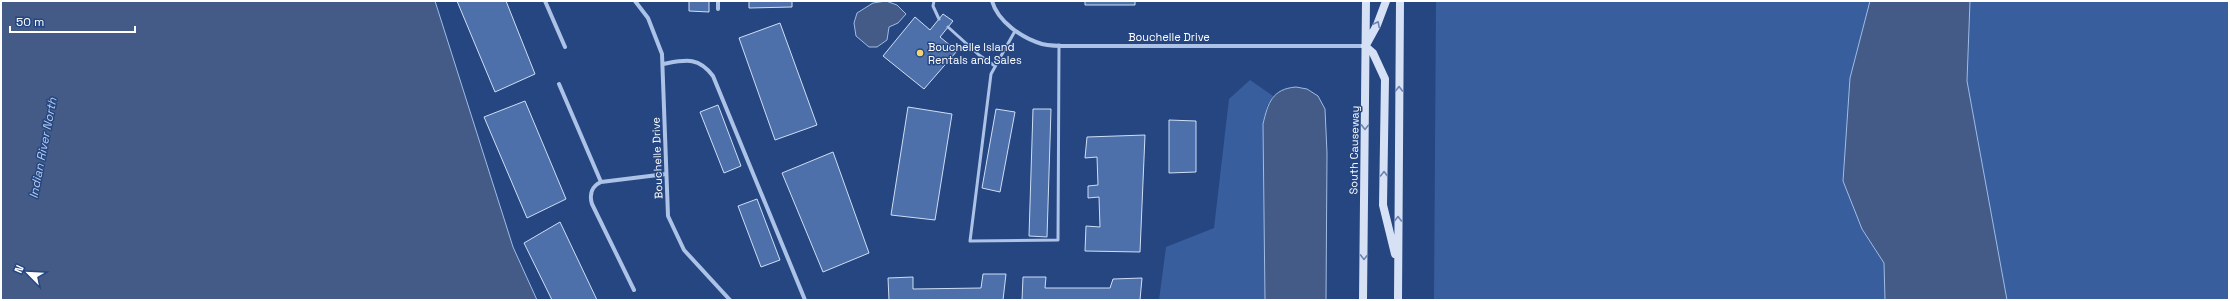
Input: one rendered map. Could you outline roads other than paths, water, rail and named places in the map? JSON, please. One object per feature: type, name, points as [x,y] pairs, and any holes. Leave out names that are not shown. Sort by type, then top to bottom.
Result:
[{"type":"main road","name":"South Causeway","points":[[1363,300],[1366,1]]},
{"type":"main road","points":[[1386,1],[1377,25],[1365,46],[1373,53],[1385,79],[1383,205],[1398,267]]},
{"type":"main road","points":[[1398,300],[1400,1]]},
{"type":"street","points":[[545,1],[565,47]]},
{"type":"street","name":"Bouchelle Drive","points":[[635,1],[648,18],[662,54],[668,216],[684,250],[730,300]]},
{"type":"street","points":[[718,1],[718,9]]},
{"type":"street","name":"Bouchelle Drive","points":[[992,1],[994,7],[1015,31],[1042,44],[1365,46]]},
{"type":"street","points":[[663,64],[689,60],[699,62],[707,68],[713,76],[805,300]]},
{"type":"street","points":[[559,84],[601,182]]},
{"type":"street","points":[[634,290],[590,200],[593,188],[601,182],[666,174]]},
{"type":"lane","points":[[934,1],[933,6],[939,19]]},
{"type":"lane","points":[[948,27],[979,55],[995,66]]},
{"type":"lane","points":[[1015,31],[991,74],[970,241],[1058,240],[1059,45]]},
{"type":"water","name":"Indian River North","points":[[1,1],[435,1],[513,247],[537,300],[1,300]]},
{"type":"water","points":[[886,1],[897,5],[906,14],[898,23],[889,27],[887,40],[877,47],[869,47],[856,36],[854,23],[857,13],[873,3]]},
{"type":"water","points":[[1870,1],[1970,1],[1967,81],[2007,300],[1885,300],[1884,263],[1862,229],[1843,181],[1850,78]]},
{"type":"water","points":[[1296,87],[1307,89],[1318,96],[1325,109],[1327,153],[1326,300],[1265,300],[1263,124],[1272,98],[1281,91]]},
{"type":"place","name":"Bouchelle Island Rentals and Sales","points":[[920,53]]}]
